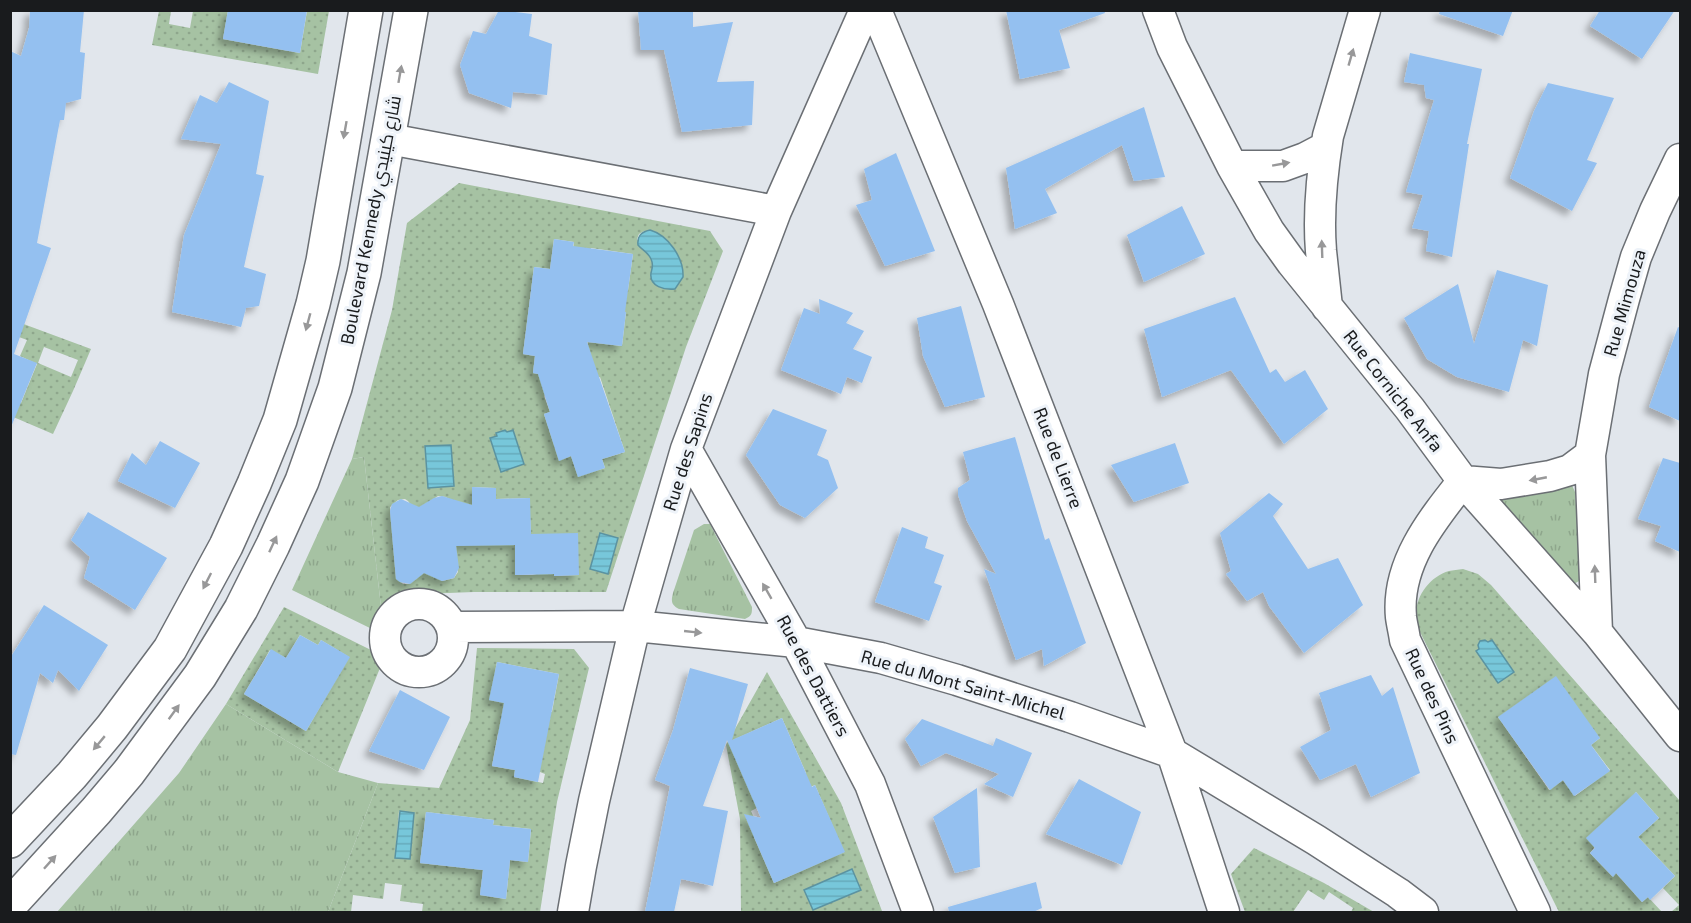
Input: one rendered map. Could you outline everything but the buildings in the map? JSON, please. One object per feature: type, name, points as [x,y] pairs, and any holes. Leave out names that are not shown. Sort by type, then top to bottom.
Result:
[{"type":"main road","points":[[10,841],[72,775],[112,727],[170,649],[226,546],[254,484],[280,420],[313,304],[323,261],[366,10]]},
{"type":"main road","name":"Boulevard Kennedy شارع كينيدي","points":[[16,903],[129,772],[194,685],[241,609],[302,481],[314,451],[344,355],[364,273],[411,10]]},
{"type":"street","name":"Rue des Sapins","points":[[573,912],[594,801],[635,626],[686,449],[776,211],[865,10]]},
{"type":"street","name":"Rue de Lierre","points":[[876,10],[998,304],[1172,753],[1224,912]]},
{"type":"street","name":"Rue Corniche Anfa","points":[[1158,10],[1172,47],[1232,166],[1269,231],[1410,409],[1463,481],[1597,632],[1680,736]]},
{"type":"street","points":[[1327,307],[1321,249],[1326,147],[1365,10]]},
{"type":"street","points":[[389,140],[776,211]]},
{"type":"street","points":[[1232,166],[1283,166],[1326,147]]},
{"type":"street","name":"Rue Mimouza","points":[[1597,632],[1590,454],[1605,374],[1633,267],[1655,211],[1680,159]]},
{"type":"street","name":"Rue des Dattiers","points":[[686,449],[796,642],[870,784],[918,912]]},
{"type":"street","points":[[1463,481],[1501,484],[1550,476],[1570,470],[1590,454]]},
{"type":"street","name":"Rue des Pins","points":[[1463,481],[1423,536],[1409,563],[1401,591],[1401,617],[1406,640],[1530,909]]},
{"type":"street","name":"Rue du Mont Saint-Michel","points":[[452,627],[635,626],[796,642],[881,658],[936,674],[1172,753],[1316,840],[1398,893],[1423,912]]},
{"type":"green space","points":[[159,11],[171,11],[169,24],[190,28],[193,11],[228,11],[223,39],[300,53],[307,11],[329,11],[318,74],[152,45]]},
{"type":"green space","points":[[459,183],[710,231],[723,251],[686,347],[606,592],[474,592],[396,595],[381,607],[364,457],[352,459],[392,310],[407,223]],"holes":[[[644,231],[664,237],[673,247],[679,259],[683,277],[656,285],[652,279],[652,261],[637,239]],[[554,239],[574,242],[570,272],[587,274],[591,248],[633,254],[628,290],[612,310],[626,312],[622,346],[588,342],[585,365],[552,376],[533,373],[535,356],[523,354],[534,267],[550,269]],[[600,377],[625,452],[602,459],[605,468],[578,476],[571,456],[559,460],[544,414],[550,412],[544,396]],[[472,487],[496,488],[496,499],[529,498],[531,534],[579,575],[554,576],[554,570],[532,575],[516,575],[515,545]],[[438,496],[446,497],[452,504],[458,572],[454,578],[442,581],[417,557],[417,578],[409,584],[403,584],[396,577],[390,507],[398,500],[405,499],[431,531],[429,502]]]},
{"type":"green space","points":[[10,319],[91,349],[53,434],[11,416],[11,399],[21,403],[37,364],[20,356],[27,340],[11,334]],"holes":[[[44,347],[78,360],[71,377],[38,363]]]},
{"type":"green space","points":[[364,457],[381,607],[374,630],[292,590],[352,459]]},
{"type":"green space","points":[[1571,483],[1575,492],[1581,575],[1579,581],[1574,584],[1498,501],[1501,497]]},
{"type":"green space","points":[[704,524],[710,524],[752,607],[751,614],[745,619],[679,609],[672,602],[694,530]]},
{"type":"green space","points":[[1463,569],[1478,574],[1491,585],[1680,801],[1680,912],[1671,912],[1679,905],[1663,888],[1675,876],[1638,837],[1659,818],[1636,792],[1590,853],[1612,876],[1616,873],[1642,902],[1648,897],[1662,912],[1559,912],[1418,628],[1417,607],[1426,587],[1442,574]],"holes":[[[1498,717],[1600,738],[1591,745],[1610,770],[1575,796],[1563,780],[1549,790]]]},
{"type":"green space","points":[[284,607],[371,650],[380,668],[338,772],[226,704]],"holes":[[[300,635],[318,645],[321,640],[349,657],[306,731],[244,694],[270,650],[286,658]]]},
{"type":"green space","points":[[477,648],[574,649],[589,668],[557,802],[540,912],[422,912],[423,904],[400,901],[402,885],[385,883],[383,899],[353,895],[351,912],[328,912],[378,783],[439,788],[470,720]],"holes":[[[497,662],[559,674],[552,712],[490,700]],[[498,733],[545,774],[543,783],[514,777],[515,770],[492,766]],[[399,811],[414,813],[409,859],[395,857]],[[426,812],[494,820],[493,825],[531,829],[528,862],[510,860],[506,899],[480,895],[483,870],[420,863]]]},
{"type":"green space","points":[[767,672],[841,803],[882,911],[741,912],[740,819],[726,745]],"holes":[[[782,718],[806,773],[801,791],[815,785],[844,852],[774,883],[754,837],[761,834],[751,811],[757,808],[733,740]]]},
{"type":"green space","points":[[226,704],[338,772],[378,783],[328,912],[57,912],[179,773]]},
{"type":"green space","points":[[1254,848],[1324,883],[1374,912],[1351,912],[1353,908],[1329,892],[1324,900],[1308,890],[1293,912],[1245,912],[1231,874]]},
{"type":"water","points":[[650,230],[669,242],[681,262],[683,277],[675,289],[662,288],[652,282],[652,261],[638,245],[640,235]]},
{"type":"water","points":[[505,430],[507,432],[513,430],[524,464],[501,472],[490,438]]},
{"type":"water","points":[[451,445],[454,486],[428,488],[425,446]]},
{"type":"water","points":[[600,533],[618,538],[608,574],[590,569]]},
{"type":"water","points":[[1492,640],[1514,672],[1498,683],[1476,651],[1479,649],[1480,641],[1488,642]]},
{"type":"water","points":[[400,811],[414,813],[410,859],[395,858]]},
{"type":"water","points":[[852,869],[861,890],[813,910],[804,890]]}]
